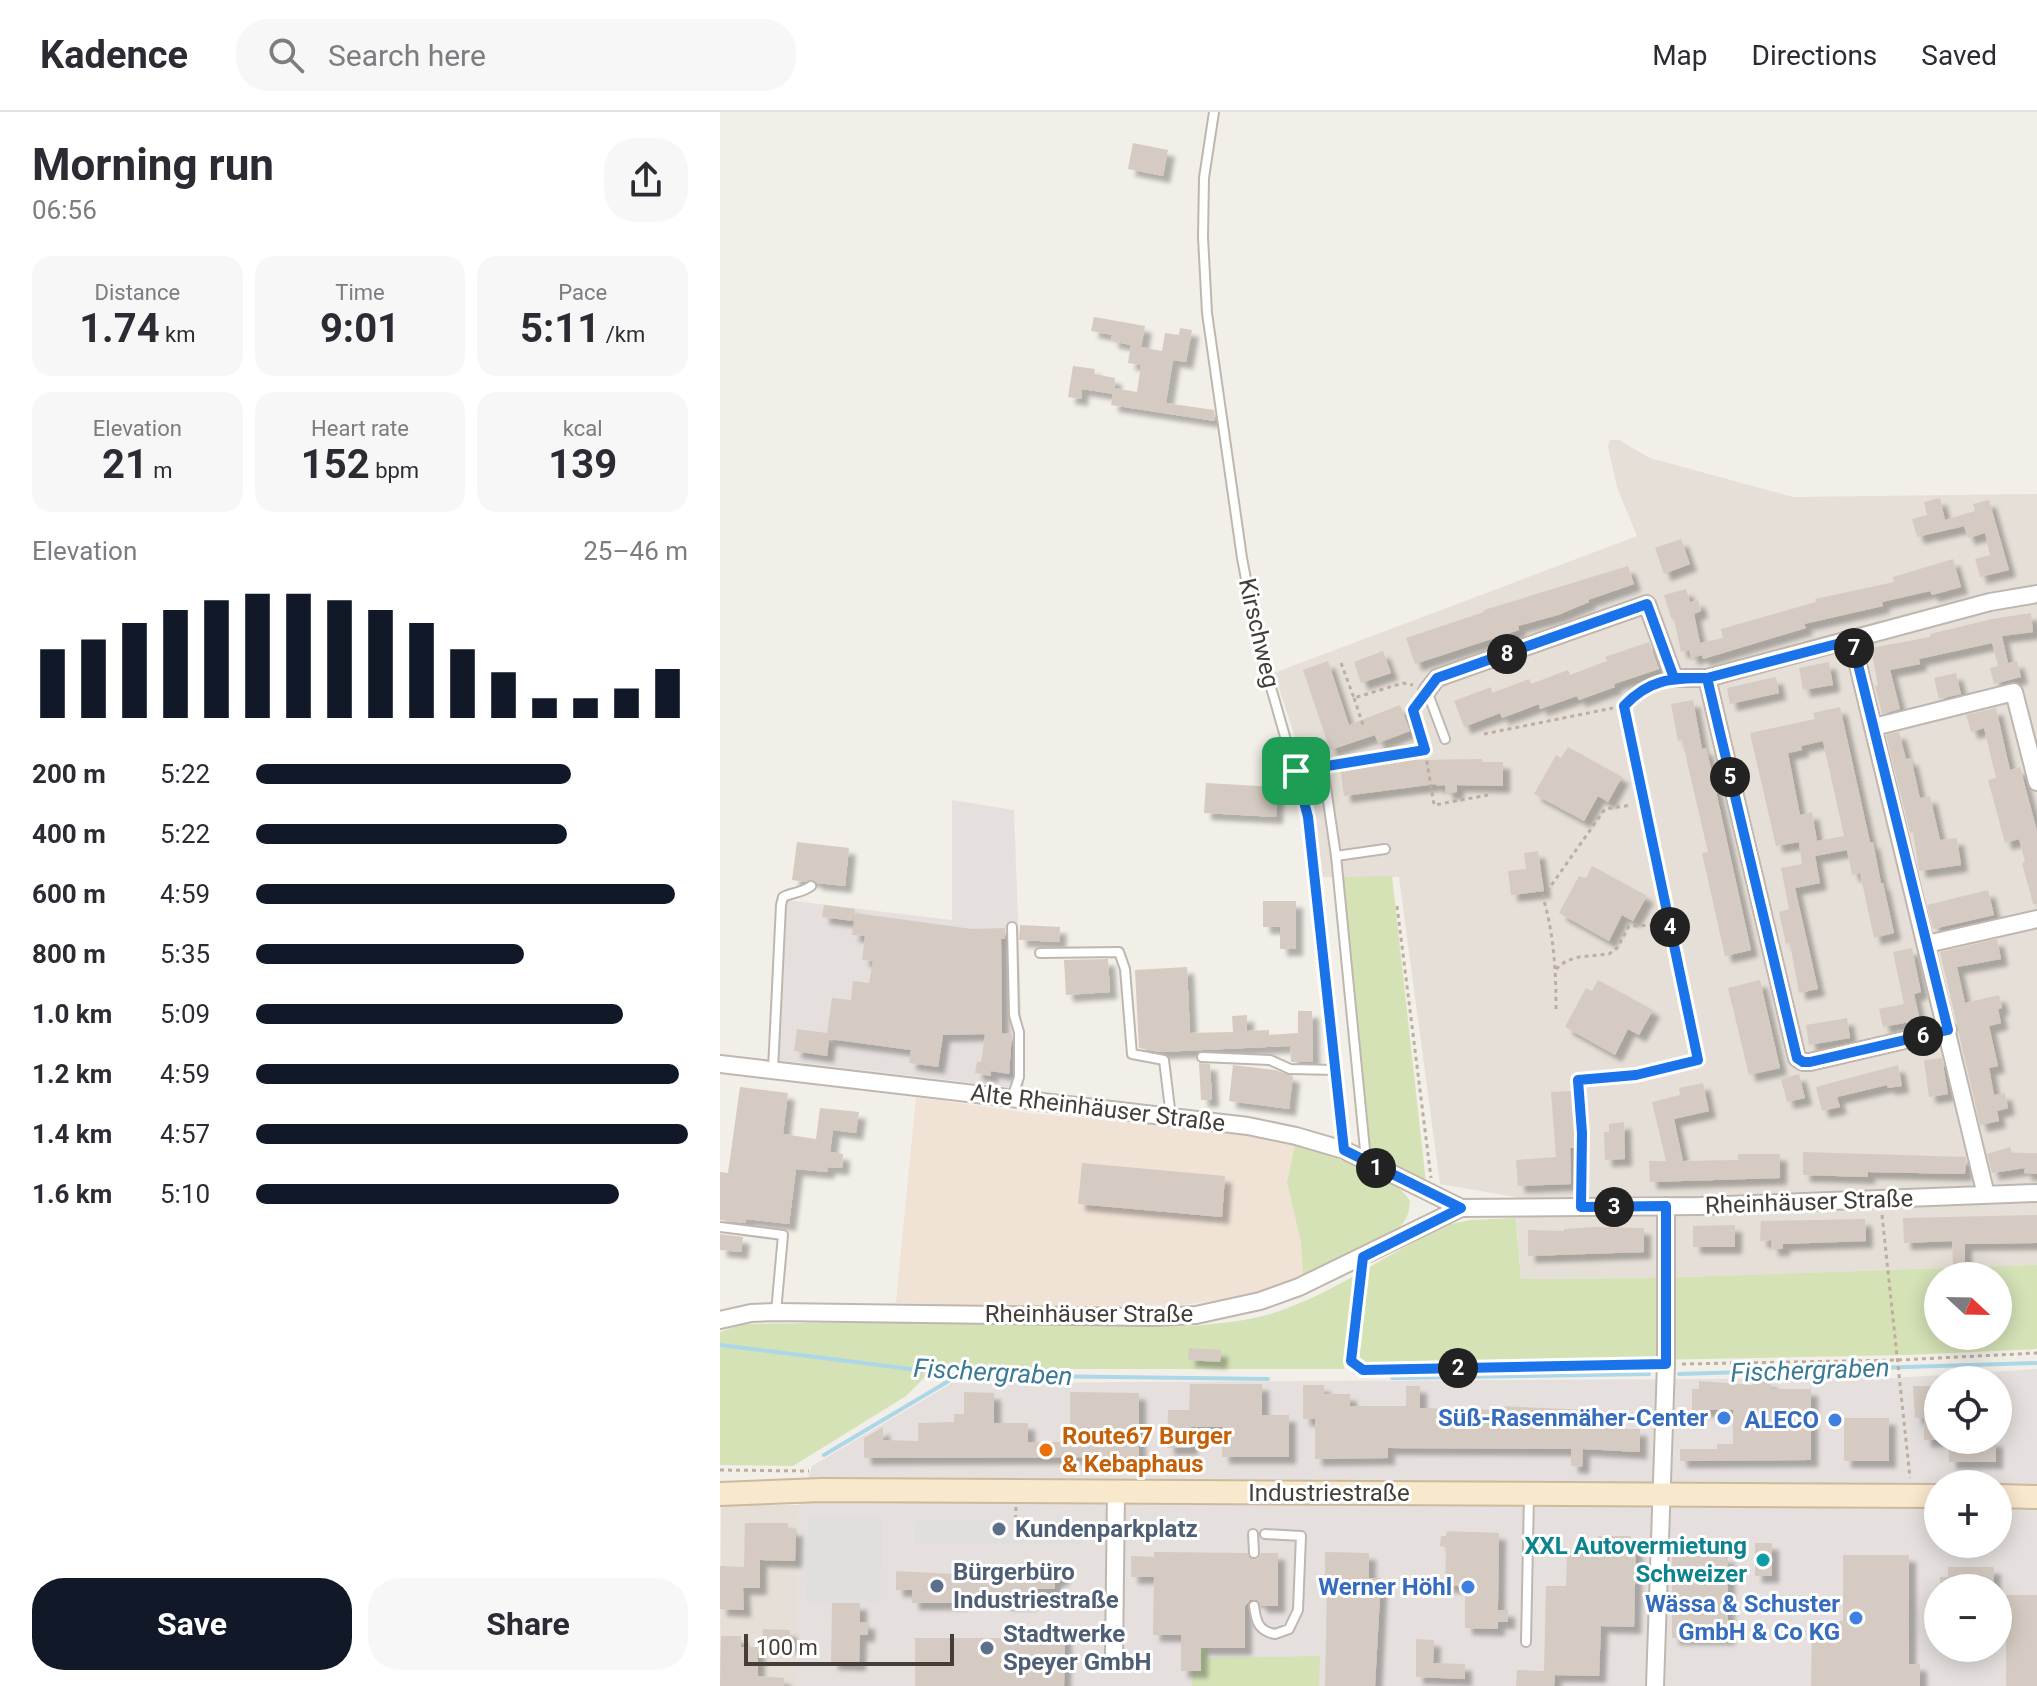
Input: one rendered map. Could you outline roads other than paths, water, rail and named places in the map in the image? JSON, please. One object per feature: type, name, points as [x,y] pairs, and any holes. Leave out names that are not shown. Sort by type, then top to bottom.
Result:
[{"type":"street","points":[[1427,691],[1437,678],[1647,604],[1674,678],[1707,678],[1990,602],[2037,594]]},
{"type":"street","points":[[1852,640],[1986,1195]]},
{"type":"street","points":[[1707,678],[1797,1058],[1810,1062],[1948,1030]]},
{"type":"street","points":[[1874,727],[2014,692],[2037,782]]},
{"type":"street","points":[[1927,944],[2037,919]]},
{"type":"street","name":"Alte Rheinhäuser Straße","points":[[720,1064],[1248,1126],[1310,1139],[1344,1150],[1461,1208]]},
{"type":"street","name":"Rheinhäuser Straße","points":[[720,1320],[751,1313],[776,1312],[1196,1315],[1260,1301],[1299,1287],[1461,1208],[1666,1206],[2037,1193]]},
{"type":"street","points":[[1655,1686],[1666,1364],[1666,1206]]},
{"type":"street","name":"Industriestraße","points":[[720,1494],[822,1490],[1924,1496]]},
{"type":"street","points":[[1114,1656],[1116,1492]]},
{"type":"street","points":[[2012,1496],[2037,1497]]},
{"type":"lane","name":"Kirschweg","points":[[1214,112],[1204,178],[1207,313],[1242,558],[1258,642],[1308,817],[1344,1150]]},
{"type":"lane","points":[[1581,1207],[1582,1133],[1578,1080],[1636,1075],[1698,1060],[1624,706],[1639,690],[1674,678]]},
{"type":"lane","points":[[1427,691],[1445,739]]},
{"type":"lane","points":[[1323,767],[1336,856],[1366,1163]]},
{"type":"lane","points":[[1336,856],[1385,849]]},
{"type":"lane","points":[[773,1070],[781,905],[783,897],[804,892],[811,886]]},
{"type":"lane","points":[[1012,927],[1019,1077],[1012,1098]]},
{"type":"lane","points":[[1040,953],[1119,952],[1125,969],[1132,1054],[1164,1060],[1171,1117]]},
{"type":"lane","points":[[1202,1057],[1270,1060],[1290,1069],[1335,1070]]},
{"type":"lane","points":[[720,1227],[783,1235],[776,1312]]},
{"type":"lane","points":[[1526,1642],[1529,1494]]},
{"type":"lane","points":[[1253,1534],[1254,1553]]},
{"type":"lane","points":[[1254,1606],[1256,1621],[1261,1628],[1275,1634],[1289,1629],[1298,1610],[1301,1536],[1265,1534]]},
{"type":"waterway","name":"Fischergraben","points":[[720,1345],[958,1375],[1268,1379]]},
{"type":"waterway","name":"Fischergraben","points":[[1679,1374],[2037,1363]]},
{"type":"waterway","name":"Fischergraben","points":[[1392,1378],[1649,1374]]},
{"type":"waterway","points":[[824,1455],[957,1376]]},
{"type":"place","name":"Süß-Rasenmäher-Center","points":[[1724,1418]]},
{"type":"place","name":"ALECO","points":[[1835,1420]]},
{"type":"place","name":"Route67 Burger & Kebaphaus","points":[[1046,1450]]},
{"type":"place","name":"Kundenparkplatz","points":[[999,1529]]},
{"type":"place","name":"XXL Autovermietung Schweizer","points":[[1763,1560]]},
{"type":"place","name":"Bürgerbüro Industriestraße","points":[[937,1586]]},
{"type":"place","name":"Werner Höhl","points":[[1468,1587]]},
{"type":"place","name":"Wässa & Schuster GmbH & Co KG","points":[[1856,1618]]},
{"type":"place","name":"Stadtwerke Speyer GmbH","points":[[987,1648]]}]
